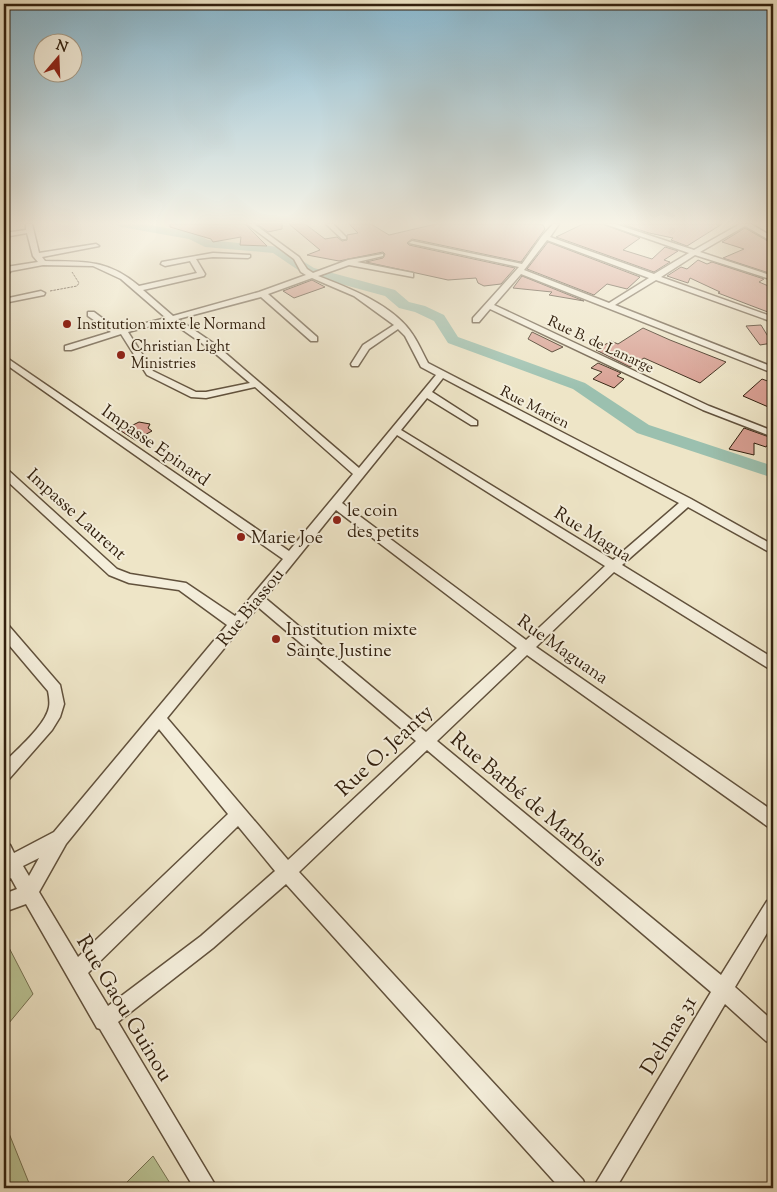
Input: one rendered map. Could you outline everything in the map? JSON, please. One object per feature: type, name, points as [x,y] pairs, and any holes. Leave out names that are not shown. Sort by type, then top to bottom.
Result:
[{"type":"street","points":[[127,280],[172,319],[213,347],[359,474]]},
{"type":"street","points":[[138,289],[178,280]]},
{"type":"street","points":[[68,348],[119,331],[172,319],[263,294],[294,280]]},
{"type":"street","name":"Rue Marien","points":[[323,280],[357,294],[391,317],[409,335],[424,365],[687,502],[773,550]]},
{"type":"street","points":[[476,320],[513,280]]},
{"type":"street","points":[[547,280],[773,370]]},
{"type":"street","points":[[609,306],[651,280]]},
{"type":"street","points":[[662,280],[773,320]]},
{"type":"street","points":[[4,301],[41,293]]},
{"type":"street","points":[[263,294],[314,339]]},
{"type":"street","name":"Rue B. de Lanarge","points":[[489,306],[706,408],[773,434]]},
{"type":"street","points":[[91,314],[119,331],[150,373],[194,395],[206,395],[257,384]]},
{"type":"street","points":[[355,364],[366,347],[399,325]]},
{"type":"street","name":"Impasse Epinard","points":[[4,359],[290,558]]},
{"type":"street","name":"Rue Biassou","points":[[28,894],[60,838],[441,375]]},
{"type":"street","points":[[426,393],[474,423]]},
{"type":"street","name":"Rue Magua","points":[[395,430],[612,567],[773,665]]},
{"type":"street","name":"Impasse Laurent","points":[[4,472],[113,572],[129,578],[182,586],[236,624]]},
{"type":"street","name":"Rue O. Jeanty","points":[[104,1021],[207,942],[287,872],[425,740],[612,567],[687,502]]},
{"type":"street","name":"Rue Maguana","points":[[334,504],[526,647],[773,820]]},
{"type":"street","name":"Rue Barbé de Marbois","points":[[257,599],[723,989],[773,1034]]},
{"type":"street","points":[[4,630],[55,689],[56,700],[56,709],[49,721],[4,774]]},
{"type":"street","points":[[158,718],[287,872],[576,1188]]},
{"type":"street","points":[[75,972],[239,814]]},
{"type":"street","name":"Rue Biassou","points":[[6,863],[60,838]]},
{"type":"street","name":"Rue Gaou Guinou","points":[[6,863],[28,894],[206,1188]]},
{"type":"street","points":[[4,903],[28,894]]},
{"type":"street","name":"Delmas 31","points":[[604,1188],[773,907]]},
{"type":"path","points":[[41,293],[77,286],[79,283],[77,280]]},
{"type":"green space","points":[[4,938],[33,994],[4,1029]]},
{"type":"green space","points":[[4,1121],[31,1188],[4,1188]]},
{"type":"green space","points":[[153,1156],[173,1188],[121,1188]]},
{"type":"building","points":[[312,280],[325,287],[294,298],[283,291]]},
{"type":"building","points":[[477,280],[505,280],[501,284],[484,286],[478,283]]},
{"type":"building","points":[[519,280],[531,280],[584,301],[549,295],[552,292],[513,288]]},
{"type":"building","points":[[554,280],[637,280],[627,289],[607,284],[594,295]]},
{"type":"building","points":[[678,280],[689,280],[688,283]]},
{"type":"building","points":[[693,280],[763,280],[759,282],[773,288],[773,314],[718,293],[720,292]]},
{"type":"building","points":[[761,325],[772,343],[760,345],[746,326]]},
{"type":"building","points":[[643,328],[726,362],[700,383],[644,358],[630,367],[596,350],[611,341],[618,344]]},
{"type":"building","points":[[532,332],[563,347],[552,352],[528,339]]},
{"type":"building","points":[[598,363],[621,373],[617,376],[624,379],[614,388],[593,379],[602,372],[591,368]]},
{"type":"building","points":[[762,379],[773,383],[773,409],[743,396]]},
{"type":"building","points":[[139,422],[150,424],[148,428],[152,431],[135,440],[121,431]]},
{"type":"building","points":[[744,428],[772,438],[766,447],[754,443],[754,455],[729,449]]},
{"type":"waterway","points":[[341,280],[390,293],[404,305],[420,309],[439,318],[453,340],[579,386],[643,429],[773,472]]},
{"type":"place","name":"Institution mixte le Normand","points":[[67,324]]},
{"type":"place","name":"Christian Light Ministries","points":[[121,355]]},
{"type":"place","name":"le coin des petits","points":[[337,520]]},
{"type":"place","name":"Marie Joe","points":[[241,537]]},
{"type":"place","name":"Institution mixte Sainte Justine","points":[[276,639]]}]
